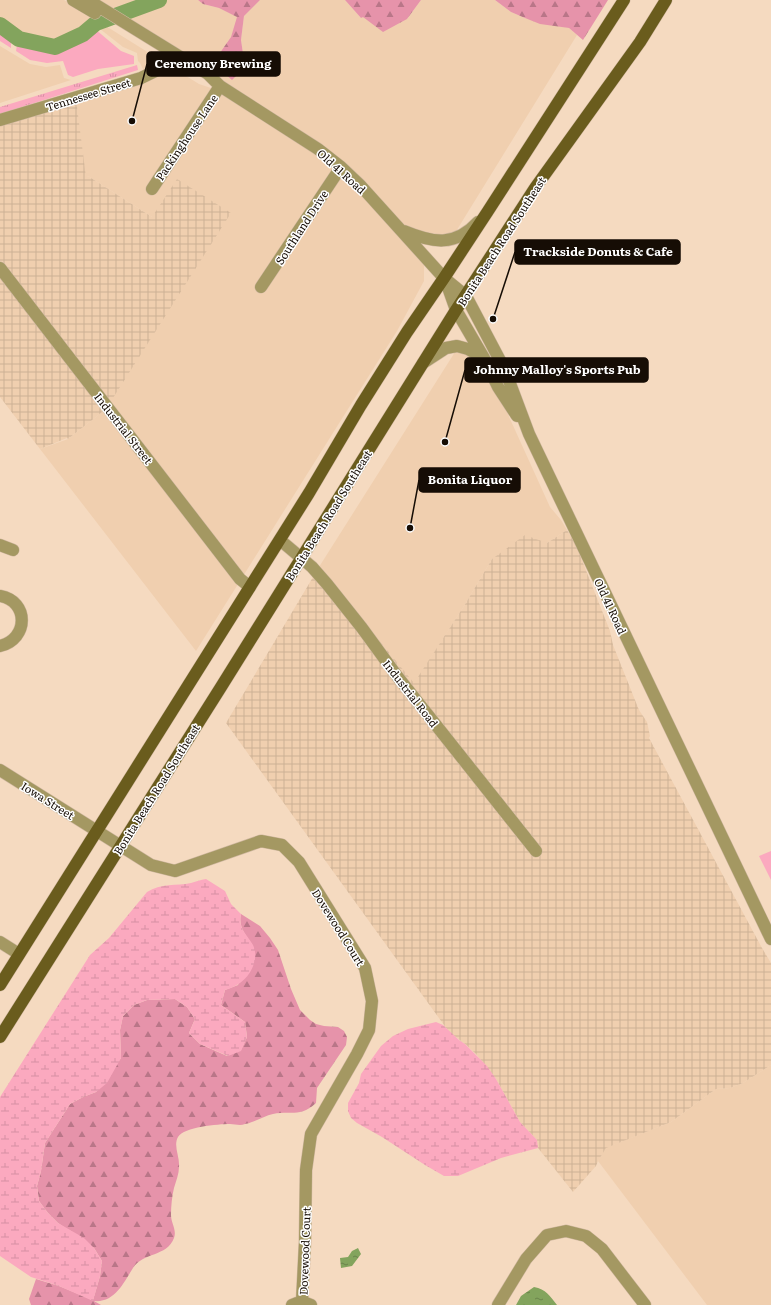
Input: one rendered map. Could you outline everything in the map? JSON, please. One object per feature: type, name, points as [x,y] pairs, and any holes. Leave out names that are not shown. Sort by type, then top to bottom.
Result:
[{"type":"main road","points":[[0,985],[280,540],[361,405],[624,0]]},
{"type":"main road","name":"Bonita Beach Road Southeast","points":[[0,1037],[456,310],[535,188],[640,42],[666,0]]},
{"type":"street","name":"Old 41 Road","points":[[73,0],[87,3],[208,74],[220,86],[314,146],[341,167],[360,185],[444,278],[466,296],[505,370],[529,434],[771,939]]},
{"type":"street","name":"Old 41 Road","points":[[129,29],[201,80],[220,86]]},
{"type":"street","name":"Tennessee Street","points":[[0,120],[141,78],[174,62]]},
{"type":"street","name":"Packinghouse Lane","points":[[152,189],[220,86]]},
{"type":"street","name":"Southland Drive","points":[[261,287],[341,167]]},
{"type":"street","points":[[399,228],[421,238],[436,241],[451,240],[461,237],[470,231],[488,211]]},
{"type":"street","name":"Industrial Street","points":[[0,268],[240,579],[250,587]]},
{"type":"street","name":"Old 41 Road","points":[[444,278],[456,310],[484,358],[498,388],[529,434]]},
{"type":"street","points":[[423,363],[446,348],[457,346],[468,349],[484,358]]},
{"type":"street","name":"Industrial Road","points":[[280,540],[312,567],[338,597],[397,676],[536,851]]},
{"type":"street","points":[[0,545],[13,550]]},
{"type":"street","points":[[0,596],[4,597],[15,605],[21,616],[22,623],[14,638],[5,645],[0,646]]},
{"type":"street","name":"Iowa Street","points":[[0,770],[97,831]]},
{"type":"street","name":"Dovewood Court","points":[[97,831],[151,865],[175,871],[261,841],[282,845],[299,862],[365,968],[372,1001],[369,1030],[357,1054],[311,1134],[306,1170],[302,1304]]},
{"type":"street","points":[[0,942],[19,954]]},
{"type":"street","points":[[498,1305],[526,1259],[547,1235],[566,1230],[586,1236],[602,1249],[645,1305]]},
{"type":"shaded area","points":[[0,0],[64,0],[199,84],[217,90],[315,153],[356,188],[393,229],[393,231],[396,232],[425,264],[424,281],[397,331],[196,651],[40,449],[68,439],[106,409],[152,217],[88,176],[86,178],[0,118],[142,72],[143,69],[138,61],[137,53],[123,47],[95,25],[60,44],[46,44],[23,39],[16,41],[14,35],[0,27]]},
{"type":"shaded area","points":[[97,0],[198,0],[203,4],[219,8],[238,17],[231,37],[217,57],[245,67],[241,40],[244,16],[260,0],[345,0],[361,18],[362,16],[407,19],[421,0],[495,0],[511,12],[525,18],[569,28],[577,35],[455,233],[450,235],[423,233],[402,224],[364,182]]},
{"type":"shaded area","points":[[0,46],[30,64],[46,67],[60,65],[64,78],[71,80],[0,103]]},
{"type":"shaded area","points":[[76,99],[86,177],[88,176],[152,217],[177,179],[231,213],[106,409],[68,439],[67,438],[40,449],[0,397],[0,120]]},
{"type":"shaded area","points":[[455,352],[466,354],[479,360],[506,410],[550,507],[567,530],[547,543],[492,559],[414,684],[319,567]]},
{"type":"shaded area","points":[[567,530],[576,545],[639,710],[647,722],[650,736],[649,738],[771,963],[771,1065],[743,1083],[730,1088],[716,1089],[671,1122],[606,1148],[596,1166],[573,1192],[538,1148],[537,1140],[520,1122],[496,1079],[476,1054],[449,1032],[226,723],[319,567],[414,683],[464,606],[492,559],[525,535],[547,543]]},
{"type":"shaded area","points":[[771,1065],[771,1305],[707,1305],[598,1161],[605,1148],[671,1122],[716,1089],[730,1088],[743,1083]]},
{"type":"green space","points":[[198,0],[260,0],[244,16],[241,40],[245,67],[232,80],[218,68],[217,57],[231,37],[237,17],[219,8],[203,4]]},
{"type":"green space","points":[[345,0],[421,0],[407,19],[383,32],[363,17],[361,18]]},
{"type":"green space","points":[[495,0],[608,0],[583,40],[569,28],[540,24],[511,12]]},
{"type":"green space","points":[[95,29],[121,51],[134,56],[134,64],[98,69],[73,77],[68,75],[63,61],[47,63],[30,60],[16,51],[17,45],[22,44],[51,49],[66,47]]},
{"type":"green space","points":[[0,32],[11,39],[11,48],[0,41]]},
{"type":"green space","points":[[137,65],[138,70],[0,114],[0,107]]},
{"type":"green space","points":[[771,851],[771,880],[759,856]]},
{"type":"green space","points":[[206,879],[225,891],[231,904],[241,914],[240,919],[243,931],[255,950],[254,962],[250,973],[242,982],[225,990],[221,1005],[245,1022],[247,1037],[241,1051],[228,1056],[200,1044],[189,1033],[195,1019],[187,1007],[175,999],[147,1000],[134,1005],[123,1016],[120,1030],[121,1058],[107,1083],[96,1092],[70,1104],[45,1143],[37,1186],[39,1201],[58,1223],[84,1238],[94,1248],[102,1261],[100,1276],[93,1301],[59,1286],[31,1277],[0,1256],[0,1097],[90,955],[109,938],[147,892],[158,887],[191,883]]},
{"type":"green space","points":[[241,914],[260,926],[278,950],[291,989],[300,1010],[316,1024],[338,1027],[344,1031],[347,1037],[346,1045],[317,1088],[316,1103],[310,1108],[300,1112],[273,1114],[243,1125],[210,1125],[194,1128],[181,1134],[178,1137],[176,1144],[179,1170],[173,1191],[171,1218],[175,1235],[171,1244],[161,1252],[137,1263],[118,1290],[108,1299],[94,1301],[101,1305],[31,1305],[29,1299],[36,1279],[59,1286],[93,1300],[100,1276],[102,1261],[94,1248],[58,1223],[48,1213],[39,1201],[37,1186],[45,1143],[70,1104],[96,1092],[121,1058],[120,1030],[123,1016],[134,1005],[147,1000],[175,999],[187,1007],[195,1019],[189,1033],[200,1044],[227,1056],[241,1050],[247,1037],[245,1022],[221,1005],[225,990],[238,985],[253,946],[245,935],[242,927],[240,919]]},
{"type":"green space","points":[[436,1022],[443,1025],[487,1066],[520,1122],[537,1140],[538,1148],[501,1158],[458,1176],[444,1176],[351,1118],[348,1111],[348,1103],[359,1083],[361,1074],[381,1046],[393,1036],[408,1029]]},
{"type":"water","points":[[358,1248],[361,1254],[352,1266],[341,1268],[340,1258],[348,1257],[352,1251]]},
{"type":"water","points":[[534,1287],[545,1291],[557,1305],[516,1305],[521,1296]]},
{"type":"waterway","points":[[0,25],[19,39],[55,47],[83,34],[96,23],[159,0]]},
{"type":"place","name":"Ceremony Brewing","points":[[132,121]]},
{"type":"place","name":"Trackside Donuts & Cafe","points":[[493,319]]},
{"type":"place","name":"Johnny Malloy's Sports Pub","points":[[445,442]]},
{"type":"place","name":"Bonita Liquor","points":[[410,528]]}]
